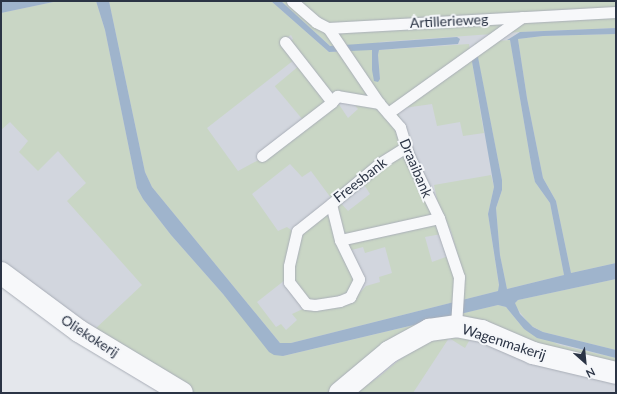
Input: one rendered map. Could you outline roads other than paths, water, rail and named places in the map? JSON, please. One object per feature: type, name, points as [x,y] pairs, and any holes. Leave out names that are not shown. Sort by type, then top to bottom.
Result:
[{"type":"street","name":"Oliekokerij","points":[[1,273],[79,330],[182,393]]},
{"type":"street","name":"Wagenmakerij","points":[[340,393],[389,352],[429,330],[456,324],[482,331],[533,353],[616,373]]},
{"type":"lane","points":[[292,1],[316,22],[328,28]]},
{"type":"lane","name":"Artillerieweg","points":[[328,28],[616,12]]},
{"type":"lane","points":[[388,113],[522,17]]},
{"type":"lane","name":"Draaibank","points":[[328,28],[380,103],[400,127],[406,147],[439,218],[459,277],[456,324]]},
{"type":"lane","points":[[285,42],[332,102]]},
{"type":"lane","points":[[262,156],[332,102],[337,96],[380,103]]},
{"type":"lane","name":"Freesbank","points":[[330,204],[340,240],[358,279],[350,297],[315,305],[306,304],[288,282],[289,266],[297,232],[330,204],[379,164],[406,147]]},
{"type":"lane","points":[[340,240],[439,218]]},
{"type":"water","points":[[1,1],[58,1],[1,13]]},
{"type":"water","points":[[96,1],[109,1],[145,172],[152,187],[280,343],[291,343],[498,291],[499,285],[488,214],[494,187],[471,56],[477,55],[478,57],[502,180],[502,190],[496,208],[500,255],[507,289],[564,275],[550,203],[535,182],[510,40],[507,40],[520,32],[616,28],[616,34],[543,36],[518,39],[527,98],[543,178],[556,201],[571,273],[616,263],[616,279],[518,300],[515,303],[520,314],[533,327],[543,332],[616,350],[616,358],[537,338],[524,329],[506,307],[498,305],[283,356],[274,355],[269,352],[223,294],[171,235],[143,199],[137,188],[105,30]]},
{"type":"water","points":[[271,1],[281,1],[330,46],[457,37],[460,39],[458,44],[379,50],[380,79],[378,82],[374,81],[372,70],[372,50],[329,52]]}]
